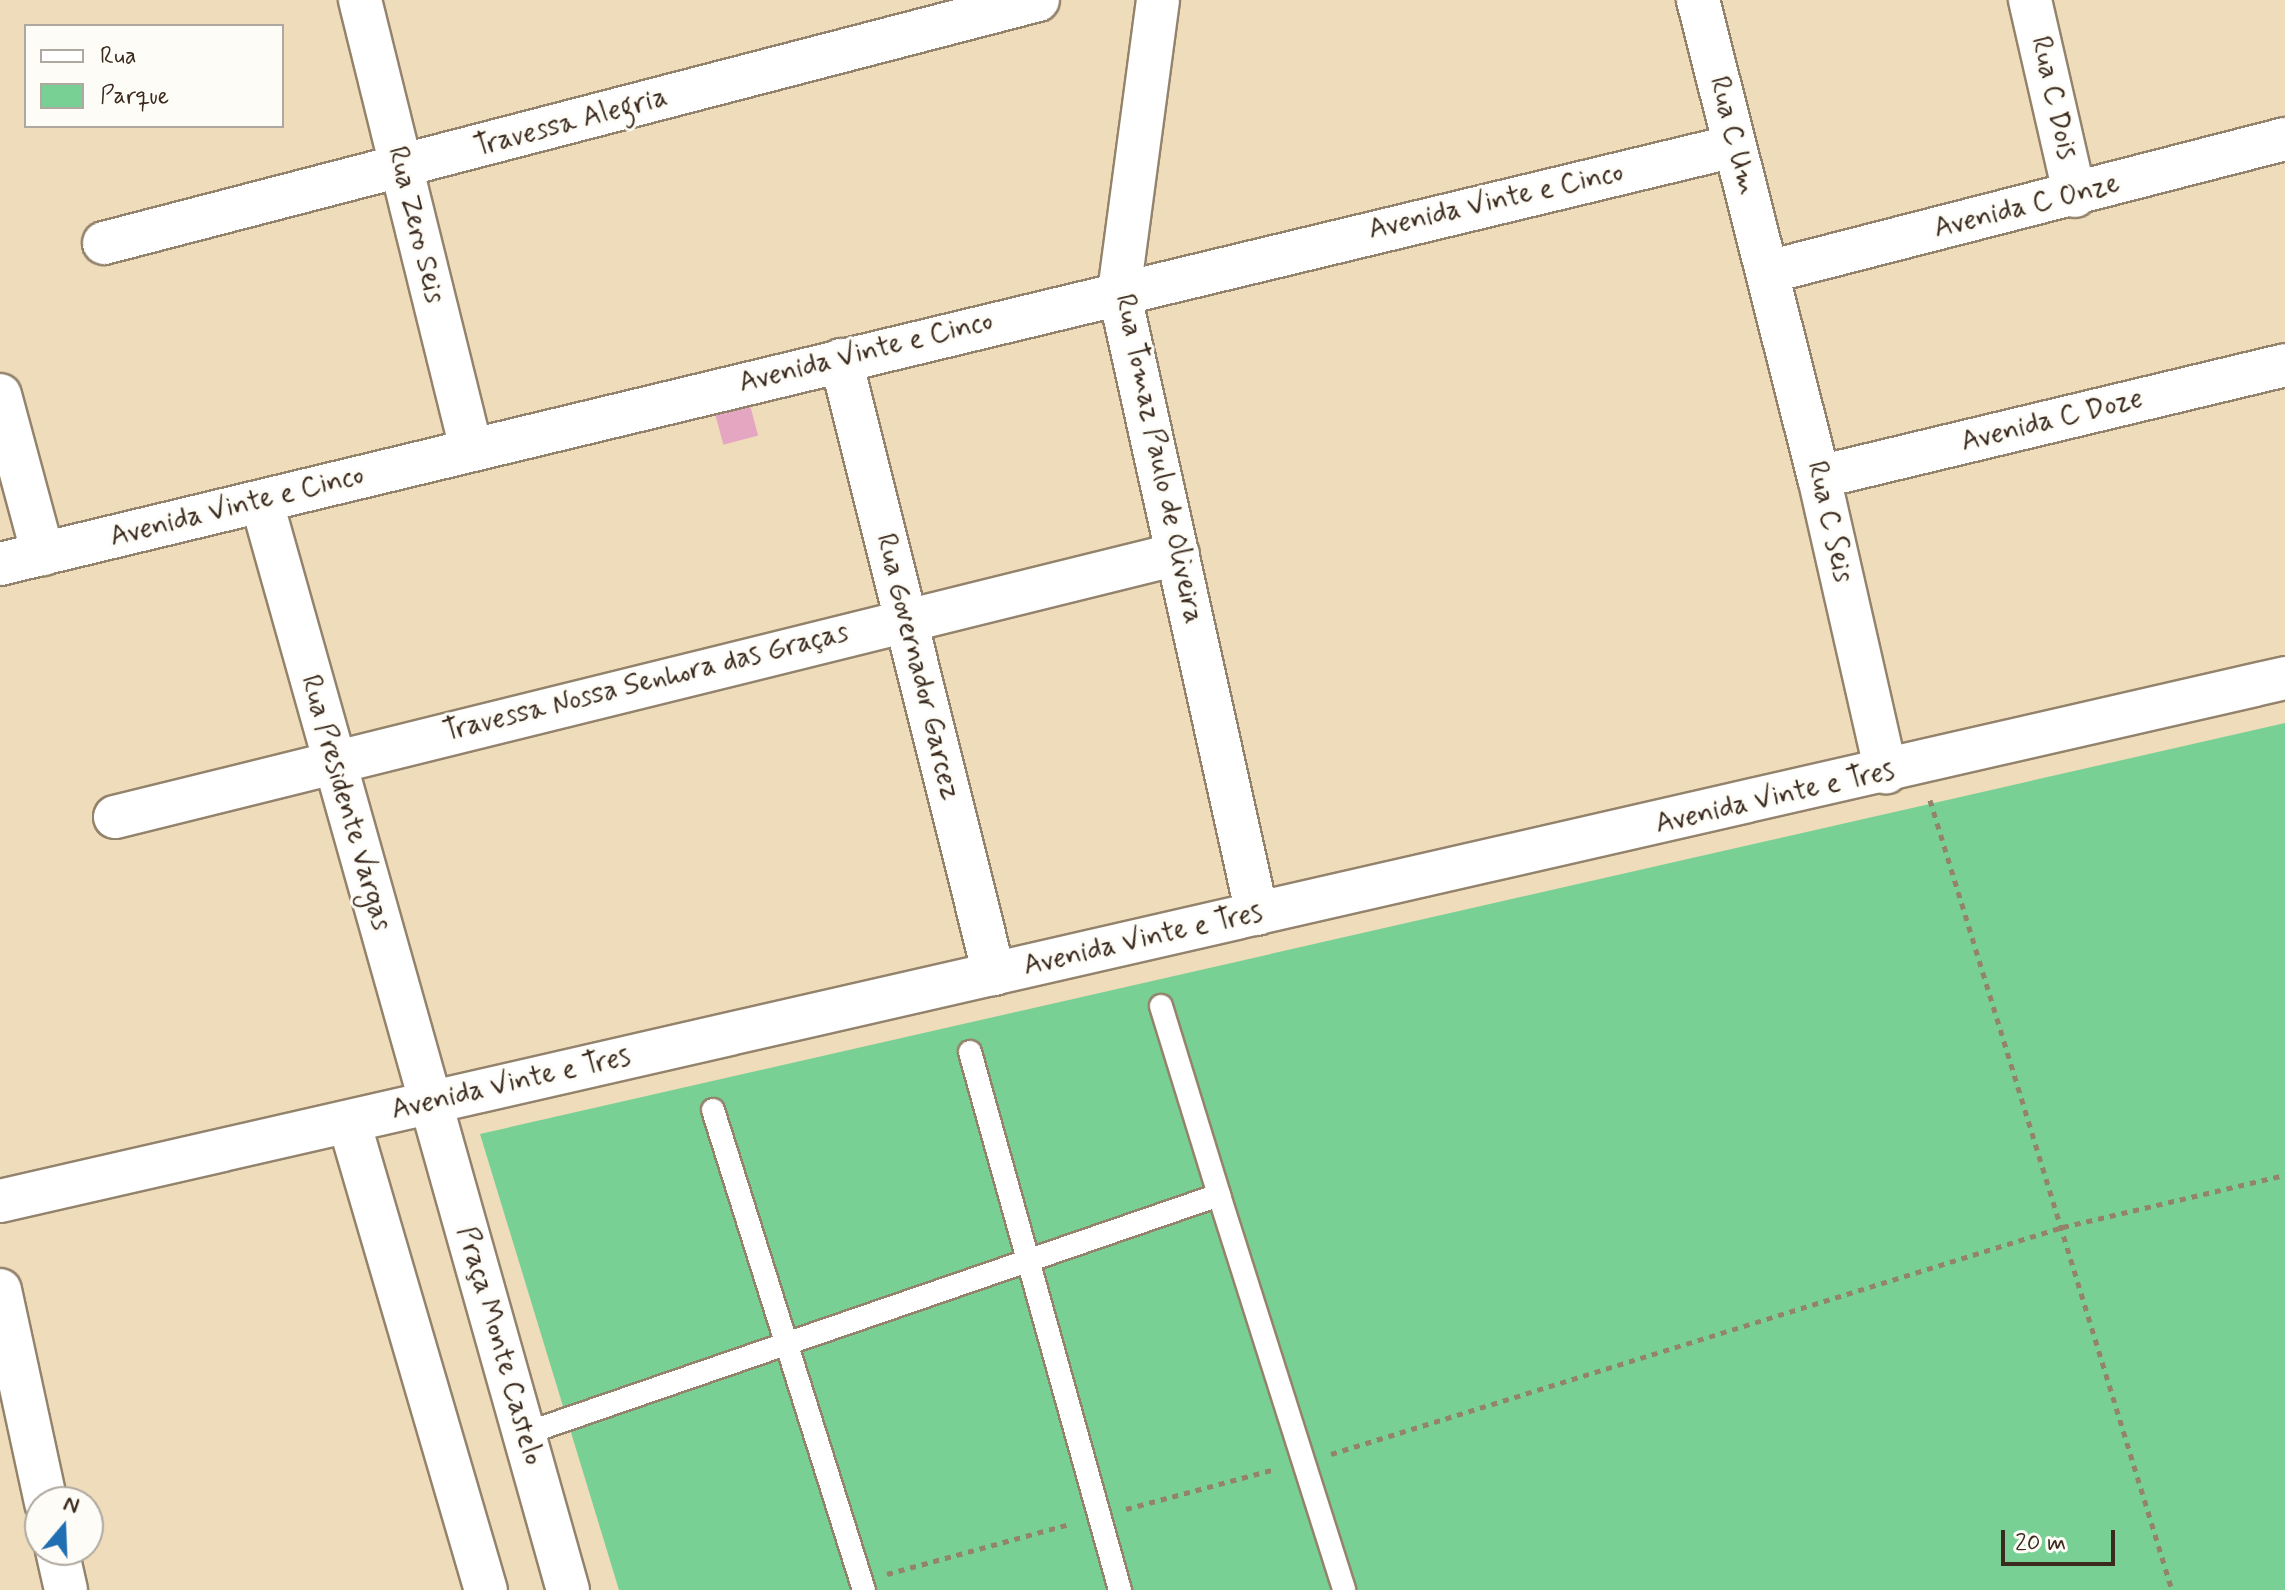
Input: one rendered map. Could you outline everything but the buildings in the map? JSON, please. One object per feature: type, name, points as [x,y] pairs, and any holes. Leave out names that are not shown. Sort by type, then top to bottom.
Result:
[{"type":"street","name":"Rua Zero Seis","points":[[360,0],[471,450]]},
{"type":"street","name":"Travessa Alegria","points":[[104,243],[1038,0]]},
{"type":"street","name":"Rua Tomaz Paulo de Oliveira","points":[[1158,0],[1119,291],[1257,914]]},
{"type":"street","name":"Rua C Um","points":[[1698,0],[1768,272]]},
{"type":"street","name":"Rua C Dois","points":[[2030,0],[2075,196]]},
{"type":"street","name":"Avenida C Onze","points":[[1768,272],[2075,196],[2285,139]]},
{"type":"street","name":"Avenida Vinte e Cinco","points":[[0,564],[262,503],[1119,291],[1734,146]]},
{"type":"street","name":"Rua C Seis","points":[[1768,272],[1819,477],[1902,769]]},
{"type":"street","name":"Rua Governador Garcez","points":[[841,360],[994,974]]},
{"type":"street","name":"Avenida C Doze","points":[[1819,477],[2285,365]]},
{"type":"street","points":[[0,395],[43,554]]},
{"type":"street","name":"Rua Presidente Vargas","points":[[262,503],[429,1102]]},
{"type":"street","name":"Travessa Nossa Senhora das Graças","points":[[115,817],[333,760],[1178,554]]},
{"type":"street","name":"Avenida Vinte e Tres","points":[[0,1201],[1902,769],[2285,678]]},
{"type":"street","name":"Praça Monte Castelo","points":[[429,1102],[568,1590]]},
{"type":"street","points":[[349,1122],[486,1590]]},
{"type":"street","points":[[0,1290],[43,1486]]},
{"type":"street","points":[[61,1566],[66,1590]]},
{"type":"lane","points":[[1161,1006],[1344,1590]]},
{"type":"lane","points":[[970,1052],[1120,1590]]},
{"type":"lane","points":[[713,1110],[790,1342],[862,1586]]},
{"type":"lane","points":[[524,1434],[1219,1195]]},
{"type":"path","points":[[1902,769],[2063,1227],[2172,1590]]},
{"type":"path","points":[[862,1586],[1304,1461],[2063,1227],[2285,1175]]},
{"type":"green space","points":[[2285,723],[2285,1590],[619,1590],[480,1134]]}]
